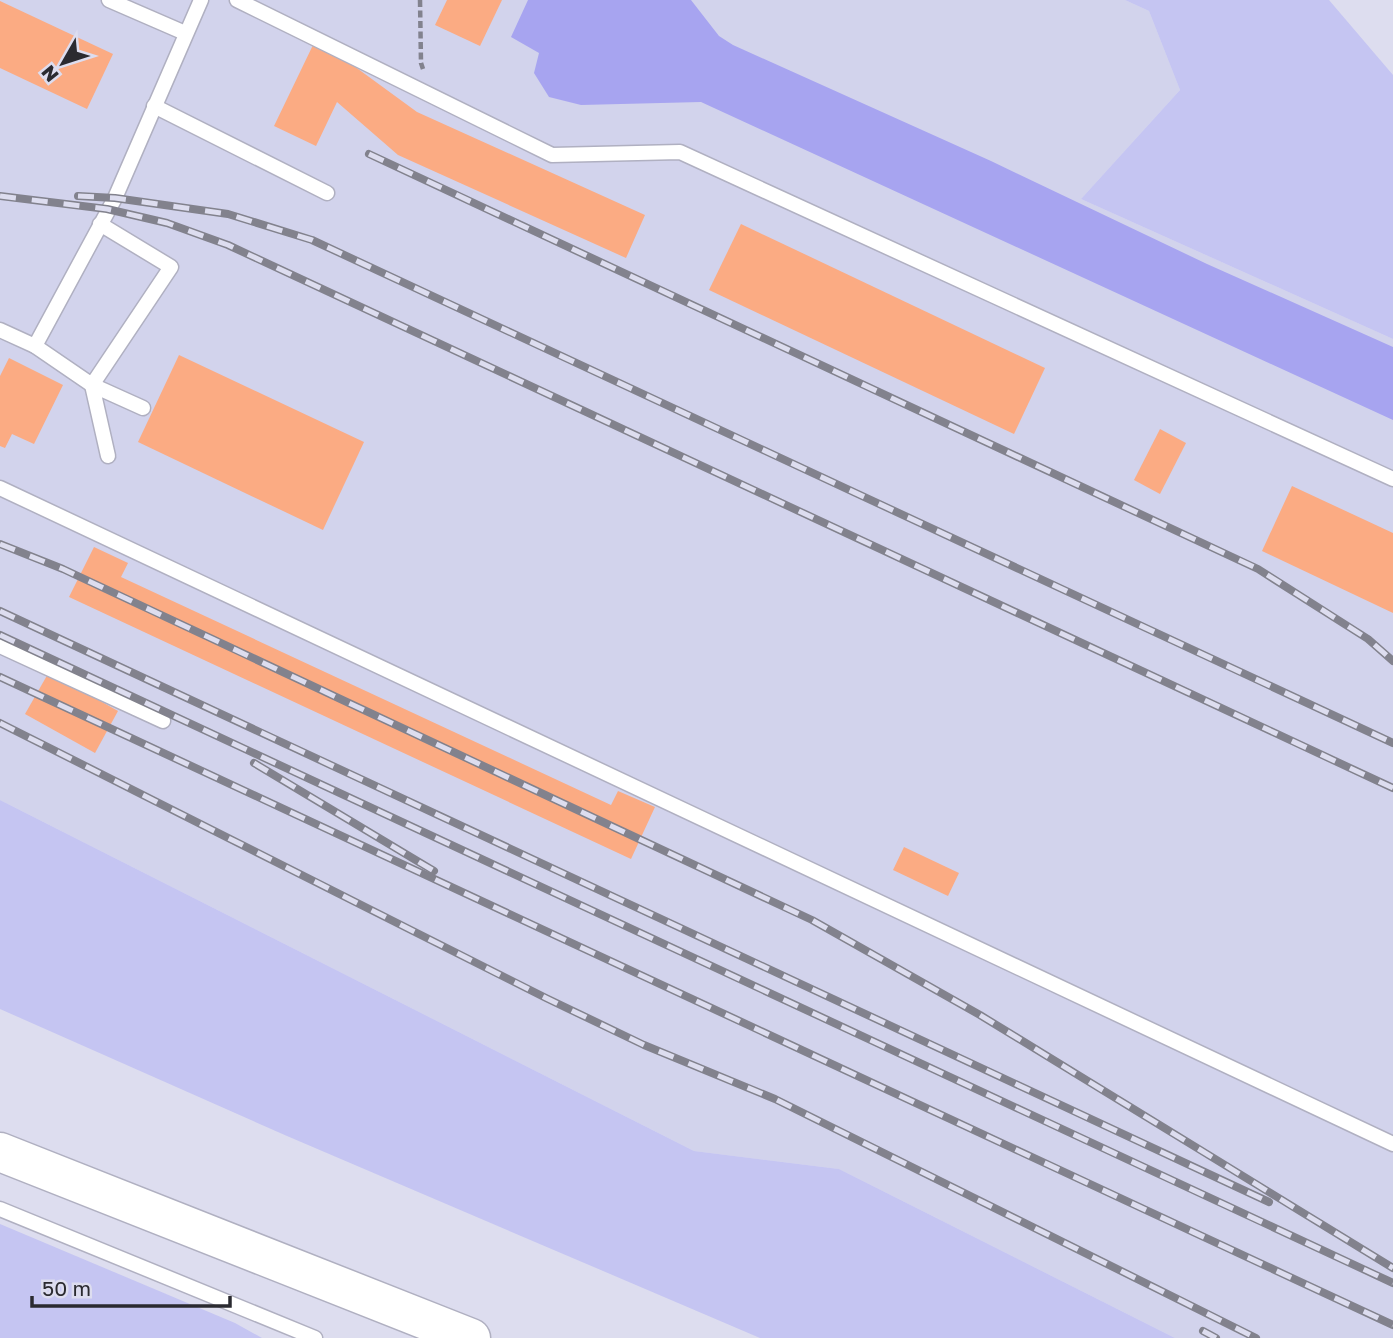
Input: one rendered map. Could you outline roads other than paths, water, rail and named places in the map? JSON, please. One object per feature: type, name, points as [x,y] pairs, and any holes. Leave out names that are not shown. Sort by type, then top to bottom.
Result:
[{"type":"main road","points":[[0,1152],[471,1338]]},
{"type":"lane","points":[[109,0],[185,33]]},
{"type":"lane","points":[[35,346],[115,198],[201,0]]},
{"type":"lane","points":[[237,0],[552,155],[680,152],[1393,479]]},
{"type":"lane","points":[[154,106],[327,193]]},
{"type":"lane","points":[[100,224],[171,268],[92,385],[107,456]]},
{"type":"lane","points":[[0,330],[35,346],[92,385],[143,408]]},
{"type":"lane","points":[[0,488],[1393,1144]]},
{"type":"lane","points":[[0,646],[163,722]]},
{"type":"lane","points":[[0,1209],[316,1338]]},
{"type":"railway","points":[[369,154],[1258,569],[1368,639],[1393,661]]},
{"type":"railway","points":[[0,196],[107,209],[167,223],[228,245],[1393,788]]},
{"type":"railway","points":[[78,196],[115,198],[228,214],[312,240],[1393,743]]},
{"type":"railway","points":[[0,544],[63,569],[812,920],[980,1015],[1393,1268]]},
{"type":"railway","points":[[0,611],[1269,1202]]},
{"type":"railway","points":[[0,635],[1393,1283]]},
{"type":"railway","points":[[0,677],[1393,1325]]},
{"type":"railway","points":[[0,723],[546,998],[644,1045],[775,1099],[1256,1338]]},
{"type":"railway","points":[[254,763],[434,871]]},
{"type":"railway","points":[[1203,1331],[1216,1338]]}]
